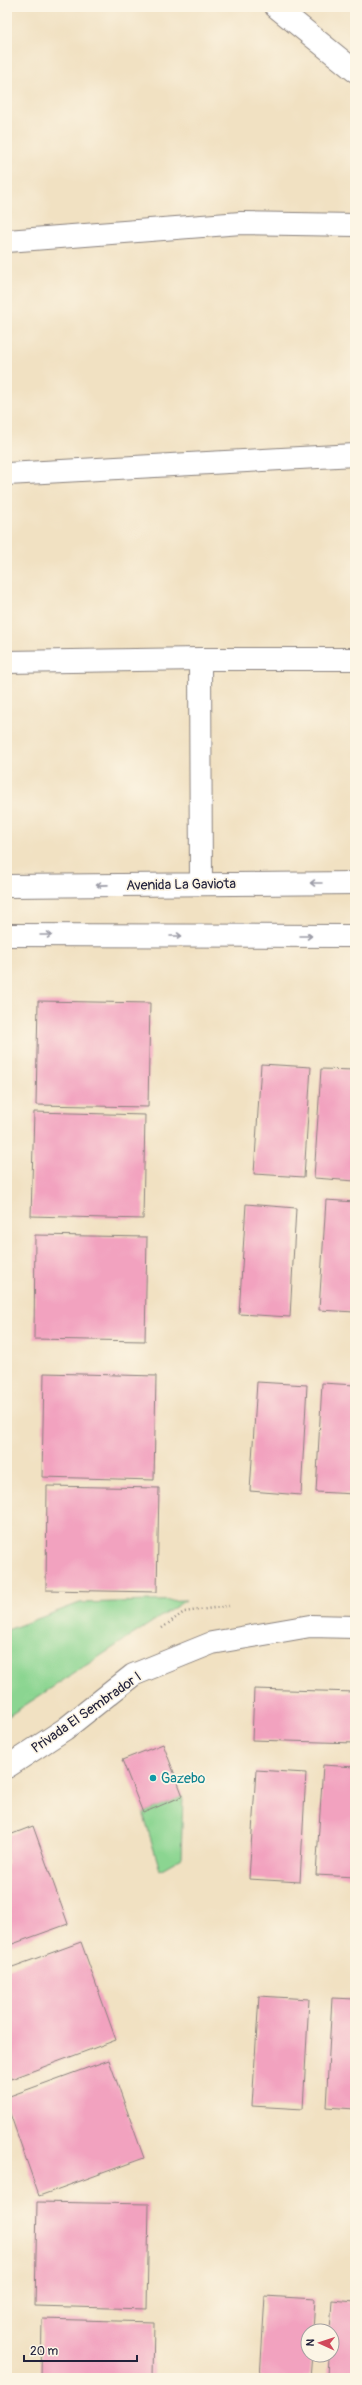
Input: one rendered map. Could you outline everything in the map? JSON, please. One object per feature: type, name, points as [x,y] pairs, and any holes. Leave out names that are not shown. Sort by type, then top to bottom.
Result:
[{"type":"street","points":[[276,7],[355,71]]},
{"type":"street","points":[[7,241],[241,223],[355,225]]},
{"type":"street","points":[[7,474],[355,455]]},
{"type":"street","points":[[200,659],[200,883]]},
{"type":"street","points":[[7,662],[200,659],[355,659]]},
{"type":"street","name":"Avenida La Gaviota","points":[[7,886],[200,883],[355,883]]},
{"type":"street","points":[[7,935],[355,936]]},
{"type":"street","name":"Privada El Sembrador I","points":[[7,1767],[65,1729],[133,1675],[212,1643],[310,1626],[355,1627]]},
{"type":"green space","points":[[186,1600],[7,1717],[7,1630],[80,1603]]},
{"type":"green space","points":[[183,1796],[181,1858],[160,1870],[143,1813]]},
{"type":"building","points":[[38,1001],[150,1003],[148,1107],[36,1105]]},
{"type":"building","points":[[261,1064],[311,1067],[304,1177],[254,1174]]},
{"type":"building","points":[[321,1069],[355,1070],[355,1181],[314,1178]]},
{"type":"building","points":[[34,1112],[145,1115],[143,1219],[31,1216]]},
{"type":"building","points":[[326,1200],[355,1202],[355,1312],[319,1310]]},
{"type":"building","points":[[246,1204],[296,1208],[290,1317],[239,1314]]},
{"type":"building","points":[[35,1235],[147,1237],[145,1341],[34,1339]]},
{"type":"building","points":[[44,1373],[156,1376],[154,1480],[42,1477]]},
{"type":"building","points":[[257,1382],[307,1385],[301,1495],[250,1491]]},
{"type":"building","points":[[322,1383],[355,1385],[355,1494],[316,1492]]},
{"type":"building","points":[[47,1486],[159,1488],[157,1592],[46,1590]]},
{"type":"building","points":[[254,1689],[355,1692],[355,1743],[252,1740]]},
{"type":"building","name":"Gazebo","points":[[163,1744],[183,1796],[143,1813],[122,1760]]},
{"type":"building","points":[[323,1765],[355,1767],[355,1877],[316,1875]]},
{"type":"building","points":[[256,1770],[306,1773],[300,1882],[249,1879]]},
{"type":"building","points":[[33,1826],[68,1924],[7,1946],[7,1836]]},
{"type":"building","points":[[81,1942],[116,2040],[11,2079],[7,2067],[7,1969]]},
{"type":"building","points":[[259,1996],[309,1999],[303,2109],[252,2106]]},
{"type":"building","points":[[332,1998],[355,1999],[355,2109],[326,2107]]},
{"type":"building","points":[[109,2060],[144,2158],[39,2196],[7,2105],[7,2097]]},
{"type":"building","points":[[37,2202],[149,2204],[147,2309],[35,2306]]},
{"type":"building","points":[[265,2296],[315,2299],[314,2323],[300,2323],[300,2363],[311,2363],[310,2378],[260,2378]]},
{"type":"building","points":[[332,2300],[355,2302],[355,2378],[328,2378],[329,2363],[340,2363],[340,2323],[331,2323]]},
{"type":"building","points":[[42,2319],[154,2322],[153,2378],[41,2378]]},
{"type":"place","name":"Gazebo","points":[[153,1778]]}]
